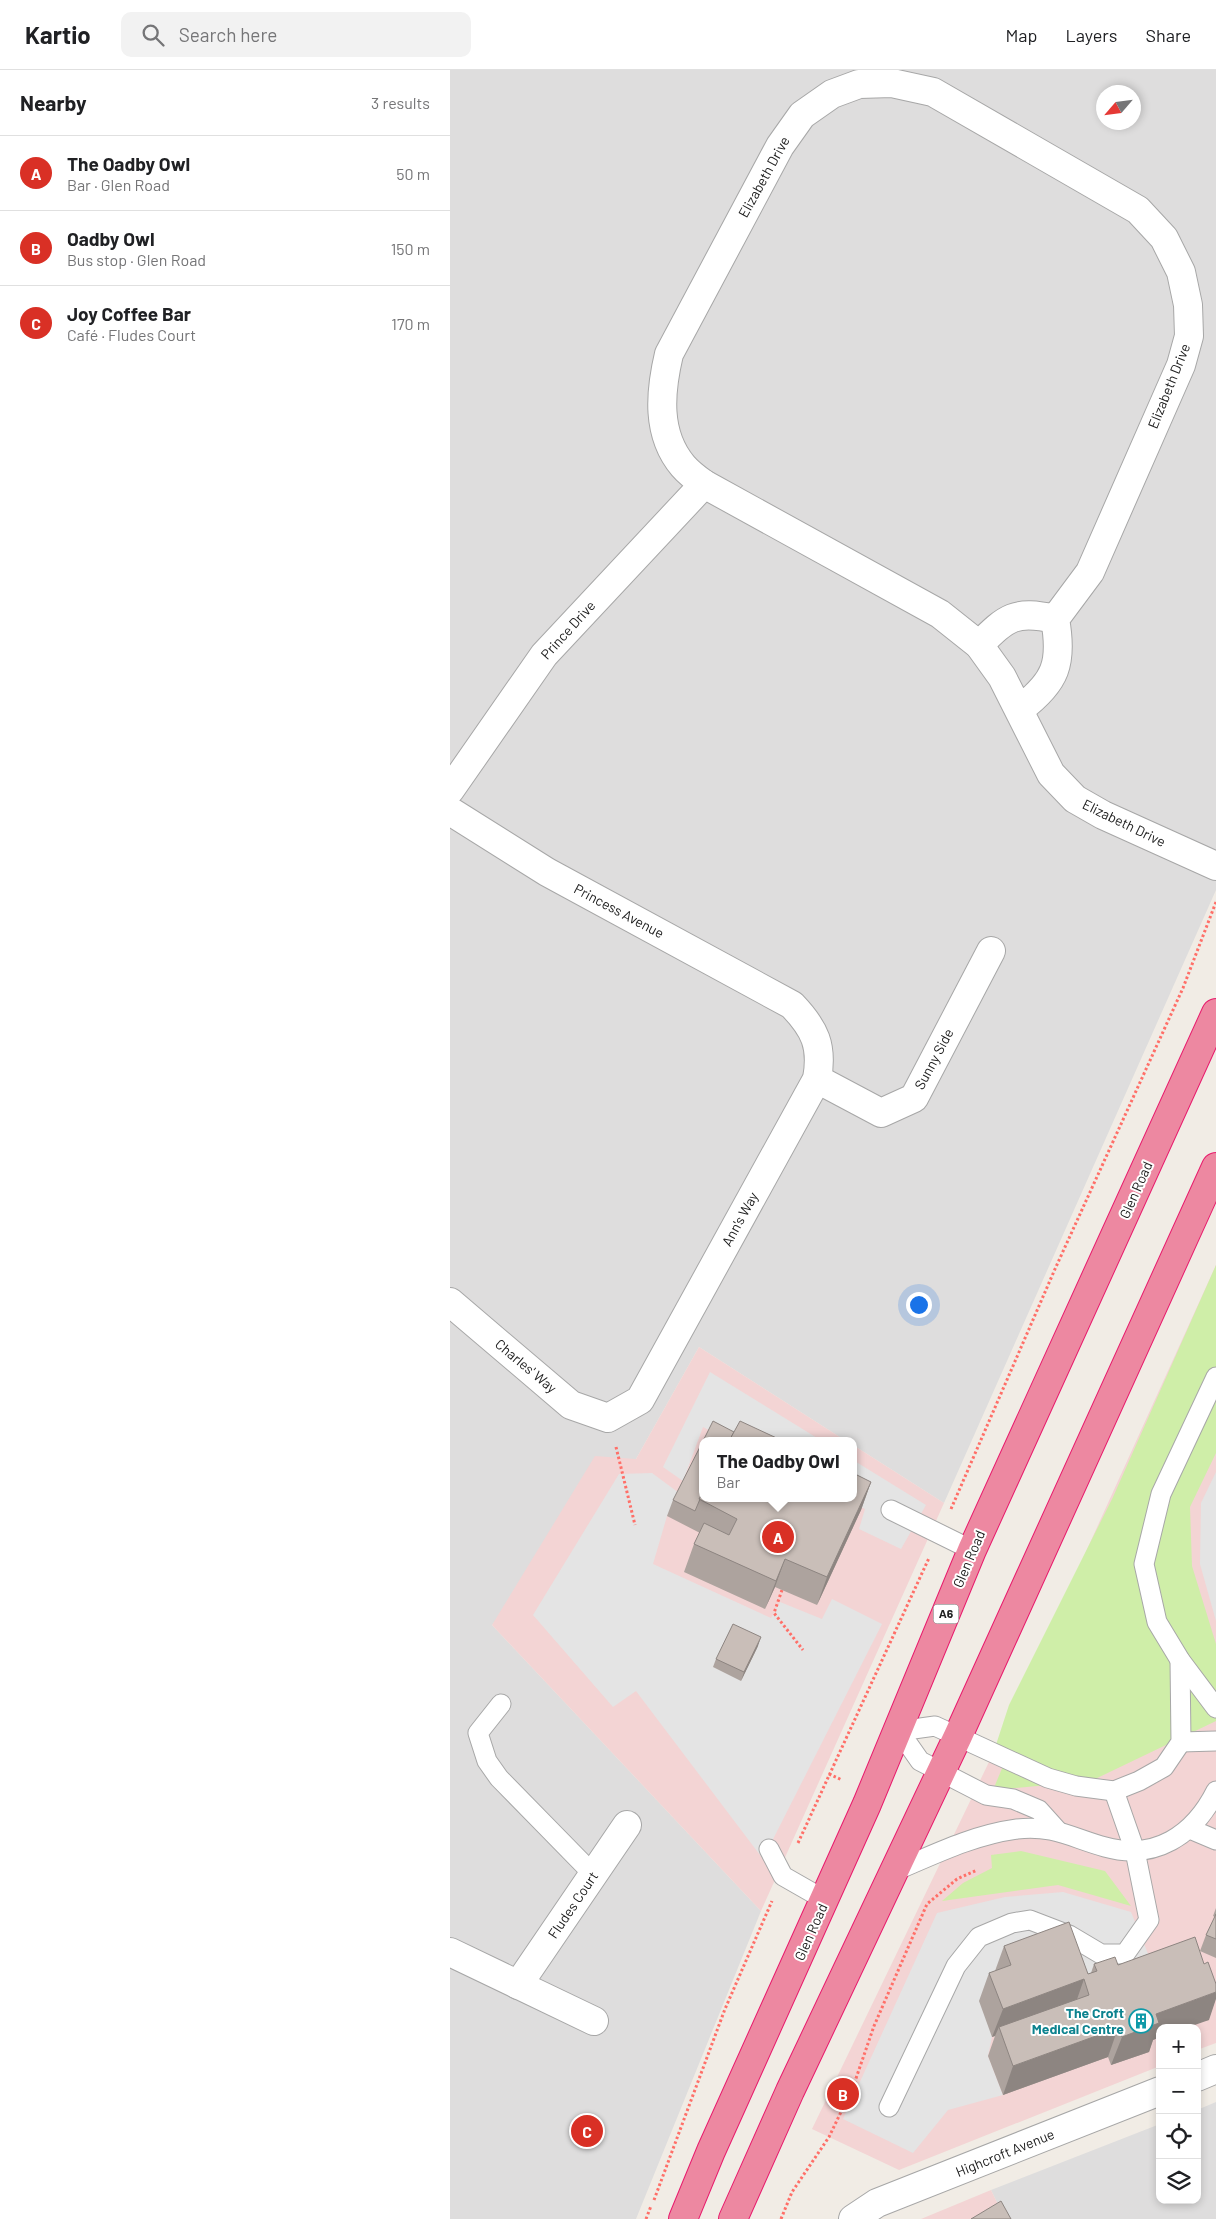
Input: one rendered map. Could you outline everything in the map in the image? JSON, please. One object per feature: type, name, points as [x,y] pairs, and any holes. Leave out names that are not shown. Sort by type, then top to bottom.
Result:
[{"type":"highway","name":"Glen Road","points":[[684,2219],[711,2151],[825,1900],[899,1731],[972,1550],[1216,1013]]},
{"type":"highway","points":[[733,2219],[790,2091],[958,1736],[1216,1167]]},
{"type":"street","name":"Elizabeth Drive","points":[[1055,619],[1090,572],[1181,365],[1189,336],[1188,305],[1181,272],[1164,238],[1138,210],[933,92],[892,83],[860,84],[832,94],[802,115],[780,146],[669,354],[662,382],[660,412],[668,440],[683,466],[704,484],[940,614],[979,645],[1002,677],[1020,709],[1051,774],[1075,799],[1103,814],[1216,866]]},
{"type":"street","name":"Prince Drive","points":[[450,790],[544,655],[704,484]]},
{"type":"street","points":[[979,645],[997,627],[1012,618],[1030,613],[1055,619],[1060,645],[1054,671],[1041,694],[1020,709]]},
{"type":"street","name":"Princess Avenue","points":[[450,811],[547,872],[792,1005]]},
{"type":"street","name":"Sunny Side","points":[[817,1079],[880,1113],[914,1098],[991,951]]},
{"type":"street","name":"Ann's Way","points":[[608,1418],[640,1400],[817,1079],[820,1060],[817,1040],[807,1020],[792,1005]]},
{"type":"street","name":"Charles' Way","points":[[450,1302],[571,1405],[608,1418]]},
{"type":"street","name":"Fludes Court","points":[[518,1985],[627,1825]]},
{"type":"street","points":[[450,1952],[594,2020]]},
{"type":"street","points":[[1201,2075],[1216,2069]]},
{"type":"street","name":"Highcroft Avenue","points":[[853,2219],[877,2203],[1156,2094]]},
{"type":"lane","points":[[1216,1377],[1161,1494],[1144,1564],[1157,1622],[1180,1660],[1216,1708]]},
{"type":"lane","points":[[891,1510],[972,1550]]},
{"type":"lane","points":[[1057,1830],[1039,1810],[1013,1798],[986,1794],[920,1761],[899,1731],[935,1726],[1048,1778],[1076,1786],[1114,1790],[1139,1781],[1164,1768],[1181,1742],[1180,1660]]},
{"type":"lane","points":[[501,1704],[478,1733],[487,1761],[499,1778],[594,1874]]},
{"type":"lane","points":[[1181,1742],[1216,1741]]},
{"type":"lane","points":[[890,2107],[956,1966],[979,1937],[1012,1923],[1030,1920],[1069,1934],[1101,1954],[1125,1954],[1149,1920],[1134,1851],[1114,1790]]},
{"type":"lane","points":[[895,1871],[970,1839],[1018,1829],[1057,1830],[1106,1847],[1134,1851],[1165,1844],[1190,1829],[1207,1809],[1216,1791]]},
{"type":"lane","points":[[1190,1829],[1216,1840]]},
{"type":"lane","points":[[769,1848],[783,1876],[825,1900]]},
{"type":"path","points":[[646,2219],[725,2009],[783,1876],[940,1534],[1051,1278],[1183,988],[1216,902]]},
{"type":"path","points":[[608,1418],[635,1525]]},
{"type":"path","points":[[782,1590],[774,1613],[803,1650]]},
{"type":"path","points":[[781,2219],[792,2192],[829,2137],[853,2087],[874,2026],[927,1904],[957,1879],[979,1868],[970,1839]]},
{"type":"shaded area","points":[[450,70],[1216,70],[1216,890],[944,1503],[857,1448],[857,1437],[840,1437],[699,1347],[636,1459],[492,1625],[761,1911],[636,2219],[450,2219]]},
{"type":"shaded area","points":[[1216,1265],[1216,2043],[1201,2049],[1201,2024],[1156,2024],[1156,2068],[899,2170],[812,2129],[1015,1708]]},
{"type":"shaded area","points":[[699,1347],[840,1437],[699,1437],[699,1502],[857,1502],[857,1448],[944,1503],[761,1911],[492,1625],[595,1456],[636,1459]]},
{"type":"shaded area","points":[[710,1372],[816,1437],[722,1437],[703,1427],[683,1481],[663,1467]]},
{"type":"shaded area","points":[[857,1462],[926,1505],[901,1549],[859,1529],[865,1509],[852,1502],[857,1502]]},
{"type":"shaded area","points":[[1216,1472],[1216,1621],[1200,1564],[1201,1503]]},
{"type":"shaded area","points":[[652,1473],[679,1493],[667,1516],[653,1564],[771,1618],[780,1602],[822,1619],[832,1599],[882,1624],[763,1859],[636,1691],[613,1707],[533,1615],[619,1474]]},
{"type":"shaded area","points":[[1063,1892],[1131,1912],[1157,1976],[992,2037],[988,2056],[1003,2095],[948,2110],[913,2153],[843,2119],[937,1913],[1005,1897]]},
{"type":"shaded area","points":[[1216,2102],[1216,2219],[1005,2219],[991,2190],[1156,2126],[1156,2204],[1201,2204],[1201,2108]]},
{"type":"shaded area","points":[[991,2190],[1005,2219],[921,2219]]},
{"type":"green space","points":[[1216,1265],[1216,1453],[1190,1507],[1192,1566],[1216,1644],[1216,1721],[1091,1781],[993,1790],[1003,1766],[991,1760],[1009,1705],[1113,1497]]},
{"type":"green space","points":[[1021,1851],[1105,1871],[1131,1906],[1058,1885],[942,1901],[963,1883],[992,1868],[991,1855]]},
{"type":"building","points":[[713,1421],[734,1432],[731,1437],[705,1437]]},
{"type":"building","points":[[740,1421],[774,1437],[731,1437]]},
{"type":"building","points":[[699,1449],[699,1502],[695,1511],[673,1500]]},
{"type":"building","points":[[857,1475],[871,1482],[827,1577],[785,1559],[776,1581],[694,1544],[704,1523],[729,1535],[737,1519],[705,1502],[857,1502]]},
{"type":"building","points":[[733,1624],[761,1637],[744,1672],[716,1659]]},
{"type":"building","points":[[1216,1914],[1216,1939],[1206,1935]]},
{"type":"building","points":[[1069,1922],[1088,1974],[1097,1971],[1094,1964],[1115,1957],[1118,1965],[1195,1937],[1204,1964],[1208,1962],[1216,1984],[1216,1992],[1156,2014],[1159,2023],[1122,2037],[1118,2028],[1013,2066],[999,2027],[1089,1995],[1084,1979],[1003,2009],[989,1973],[1011,1965],[1004,1946]]},
{"type":"building","points":[[1001,2201],[1011,2219],[971,2219]]},
{"type":"place","name":"The Oadby Owl","points":[[778,1537]]},
{"type":"place","name":"The Croft Medical Centre","points":[[1141,2021]]},
{"type":"place","name":"Oadby Owl","points":[[843,2094]]},
{"type":"place","name":"Joy Coffee Bar","points":[[587,2131]]}]
